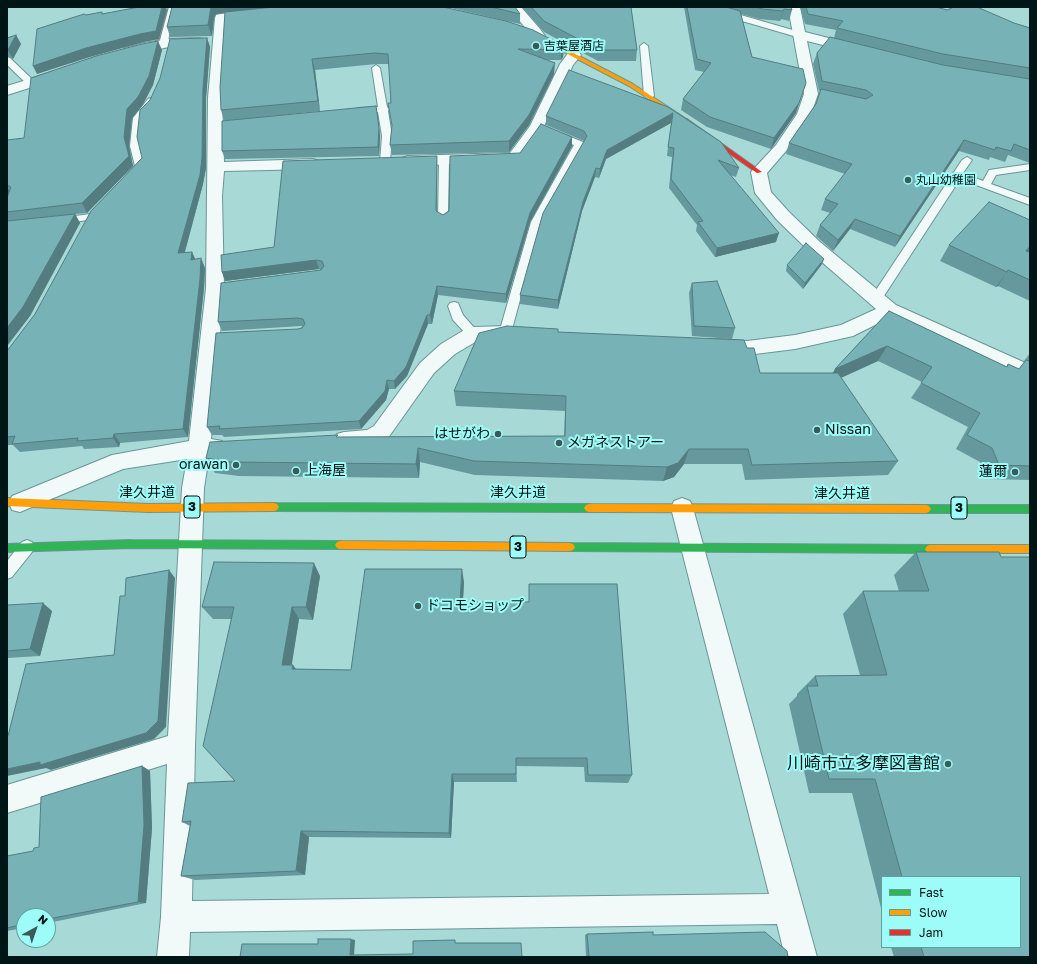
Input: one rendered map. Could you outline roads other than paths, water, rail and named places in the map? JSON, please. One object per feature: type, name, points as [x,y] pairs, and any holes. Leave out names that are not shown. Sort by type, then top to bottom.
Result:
[{"type":"main road","points":[[524,32],[538,36],[649,96],[759,172]]},
{"type":"main road","name":"津久井道","points":[[13,503],[148,508],[1030,509]]},
{"type":"main road","name":"3","points":[[7,548],[131,544],[190,544],[1030,549]]},
{"type":"street","points":[[514,7],[534,29],[538,36]]},
{"type":"street","points":[[794,7],[814,95],[804,114],[781,148],[759,172],[763,193],[783,216],[814,246],[883,304],[1030,374]]},
{"type":"street","points":[[173,957],[176,917],[180,746],[193,488],[218,337],[223,287],[214,196],[220,126],[215,98],[220,18],[268,13]]},
{"type":"street","points":[[800,35],[867,52]]},
{"type":"street","points":[[115,55],[144,47],[166,48],[219,41]]},
{"type":"street","points":[[370,162],[515,158],[537,126],[567,64],[574,55]]},
{"type":"street","points":[[7,91],[74,68]]},
{"type":"street","points":[[216,167],[324,164]]},
{"type":"street","points":[[697,345],[747,348],[795,342],[846,331],[883,304]]},
{"type":"street","points":[[323,441],[370,438],[381,432],[427,368],[448,349],[474,334],[529,334]]},
{"type":"street","points":[[13,503],[120,461],[199,448],[230,446]]},
{"type":"street","points":[[682,508],[801,957]]},
{"type":"street","points":[[7,799],[180,746]]},
{"type":"street","points":[[176,917],[788,909]]},
{"type":"lane","points":[[166,48],[173,7]]},
{"type":"lane","points":[[704,7],[800,35]]},
{"type":"lane","points":[[644,46],[649,96]]},
{"type":"lane","points":[[7,60],[31,83]]},
{"type":"lane","points":[[376,68],[384,109],[387,136],[385,162]]},
{"type":"lane","points":[[123,184],[140,166],[135,146],[138,118],[147,108],[155,92]]},
{"type":"lane","points":[[347,112],[384,109]]},
{"type":"lane","points":[[506,333],[536,222],[580,144],[537,126]]},
{"type":"lane","points":[[443,220],[444,160]]},
{"type":"lane","points":[[883,304],[967,160]]},
{"type":"lane","points":[[984,185],[993,172],[1030,167]]},
{"type":"lane","points":[[958,174],[1030,202]]},
{"type":"lane","points":[[45,222],[94,215],[84,231]]},
{"type":"lane","points":[[454,306],[457,317],[474,334]]},
{"type":"lane","points":[[7,572],[27,547]]},
{"type":"waterway","points":[[158,43],[166,9],[169,7]]},
{"type":"place","name":"吉葉屋酒店","points":[[536,46]]},
{"type":"place","name":"丸山幼稚園","points":[[908,180]]},
{"type":"place","name":"Nissan","points":[[817,430]]},
{"type":"place","name":"はせがわ","points":[[498,434]]},
{"type":"place","name":"メガネストアー","points":[[559,443]]},
{"type":"place","name":"orawan","points":[[236,465]]},
{"type":"place","name":"上海屋","points":[[296,471]]},
{"type":"place","name":"蓮爾","points":[[1015,472]]},
{"type":"place","name":"ドコモショップ","points":[[418,606]]},
{"type":"place","name":"川崎市立多摩図書館","points":[[948,764]]}]
